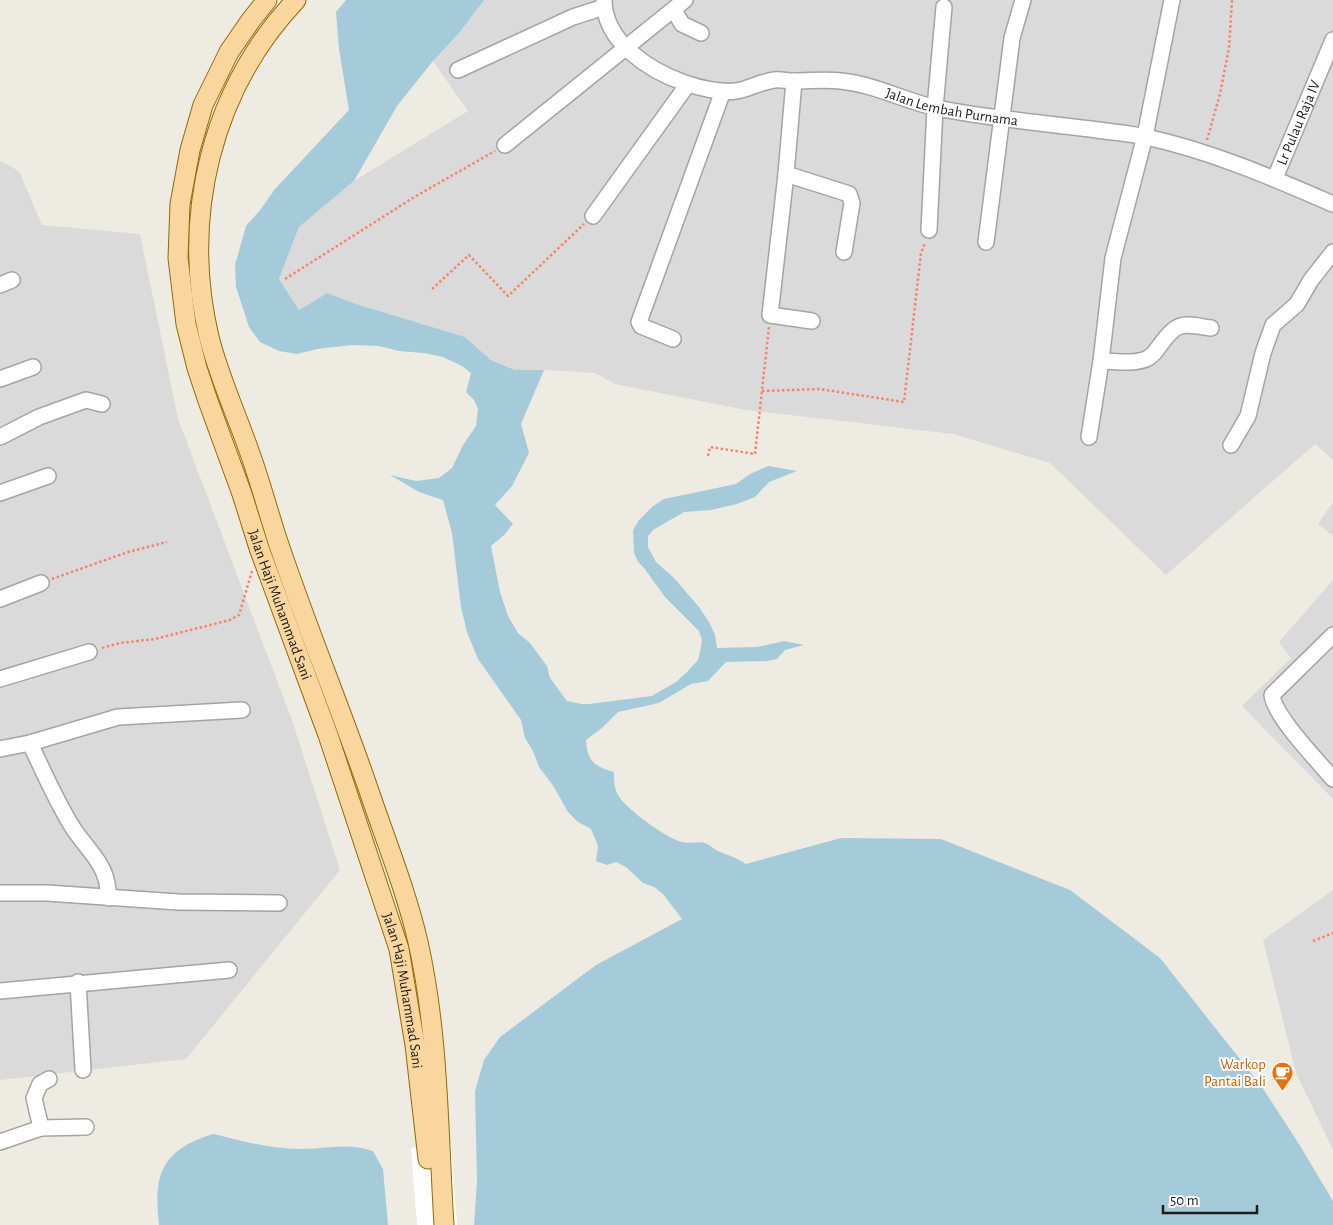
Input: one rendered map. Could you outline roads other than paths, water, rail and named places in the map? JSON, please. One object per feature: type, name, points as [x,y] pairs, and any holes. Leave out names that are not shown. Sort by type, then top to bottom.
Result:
[{"type":"main road","name":"Jalan Haji Muhammad Sani","points":[[267,0],[229,52],[203,105],[190,150],[180,204],[178,258],[186,324],[197,368],[242,494],[259,548],[328,736],[399,949],[434,1148]]},
{"type":"main road","name":"Jalan Haji Muhammad Sani","points":[[296,0],[270,30],[240,76],[224,112],[208,162],[201,205],[202,301],[210,338],[222,378],[254,465],[278,540],[347,728],[418,942],[434,1035],[438,1084],[434,1148],[433,1225]]},
{"type":"main road","points":[[259,548],[278,540]]},
{"type":"main road","points":[[434,1148],[444,1225]]},
{"type":"street","points":[[986,242],[992,204],[1000,118],[1012,38],[1022,0]]},
{"type":"street","points":[[1089,437],[1102,361],[1113,258],[1145,136],[1172,0]]},
{"type":"street","points":[[458,70],[573,16],[604,4]]},
{"type":"street","name":"Jalan Lembah Purnama","points":[[604,4],[618,40],[643,63],[667,77],[688,84],[723,91],[734,91],[776,80],[818,79],[868,85],[935,108],[1145,136],[1204,153],[1275,178],[1333,204]]},
{"type":"street","points":[[505,145],[680,5]]},
{"type":"street","points":[[680,5],[682,24],[701,33]]},
{"type":"street","points":[[929,230],[935,108],[944,7]]},
{"type":"street","name":"Lr Pulau Raja IV","points":[[1275,178],[1333,40]]},
{"type":"street","points":[[794,81],[770,316],[812,321]]},
{"type":"street","points":[[593,216],[688,84]]},
{"type":"street","points":[[674,339],[641,326],[639,322],[723,91]]},
{"type":"street","points":[[786,174],[849,194],[852,203],[844,252]]},
{"type":"street","points":[[1231,445],[1248,416],[1263,353],[1273,325],[1297,304],[1333,252]]},
{"type":"street","points":[[1102,361],[1132,362],[1146,359],[1155,352],[1173,329],[1188,324],[1211,328]]},
{"type":"street","points":[[0,379],[33,367]]},
{"type":"street","points":[[0,437],[39,417],[86,400],[102,404]]},
{"type":"street","points":[[0,493],[48,476]]},
{"type":"street","points":[[0,599],[41,583]]},
{"type":"street","points":[[1333,635],[1272,695],[1274,704],[1283,718],[1333,779]]},
{"type":"street","points":[[0,679],[89,652]]},
{"type":"street","points":[[0,749],[30,743],[118,717],[242,710]]},
{"type":"street","points":[[30,743],[51,788],[74,829],[104,872],[109,898]]},
{"type":"street","points":[[0,893],[47,893],[178,902],[279,903]]},
{"type":"street","points":[[0,991],[78,982],[229,970]]},
{"type":"street","points":[[78,982],[83,1070]]},
{"type":"street","points":[[41,1128],[34,1098],[40,1084],[49,1079]]},
{"type":"street","points":[[0,1142],[41,1128],[86,1127]]},
{"type":"water","points":[[346,0],[484,0],[460,32],[433,61],[397,106],[354,181],[299,227],[279,279],[299,310],[327,293],[356,304],[465,337],[491,360],[515,370],[544,370],[521,424],[529,453],[512,486],[495,505],[513,524],[491,546],[500,592],[508,616],[518,633],[530,643],[547,666],[550,678],[567,701],[589,704],[652,696],[676,682],[698,660],[702,640],[699,631],[665,597],[638,562],[634,553],[633,530],[639,520],[653,506],[664,499],[736,484],[750,474],[768,466],[797,471],[769,482],[755,497],[737,504],[711,510],[684,512],[653,530],[648,536],[648,547],[656,562],[673,577],[699,607],[709,622],[715,635],[717,648],[757,647],[784,641],[804,645],[785,650],[777,659],[768,661],[726,662],[708,681],[691,684],[659,703],[618,712],[602,728],[586,740],[588,753],[593,762],[602,768],[614,772],[616,790],[622,801],[666,835],[685,843],[705,843],[746,864],[841,838],[941,839],[1070,890],[1160,958],[1262,1087],[1333,1201],[1333,1225],[474,1225],[477,1181],[475,1091],[484,1060],[500,1037],[596,965],[682,919],[663,894],[654,887],[643,883],[626,867],[616,862],[607,865],[596,861],[598,846],[591,829],[578,822],[568,812],[554,787],[539,767],[533,751],[525,738],[521,720],[478,659],[467,632],[461,607],[452,533],[443,500],[419,492],[390,475],[416,481],[439,478],[452,468],[463,445],[476,426],[478,409],[474,400],[466,392],[471,373],[462,366],[443,357],[399,351],[379,346],[352,345],[317,349],[297,354],[279,351],[260,342],[249,327],[236,287],[235,265],[246,226],[275,189],[349,110],[339,49],[336,12]]},
{"type":"water","points":[[213,1134],[278,1148],[300,1149],[346,1146],[373,1151],[383,1169],[388,1225],[159,1225],[158,1191],[160,1178],[165,1166],[172,1156],[182,1148],[196,1140]]},
{"type":"place","name":"Warkop Pantai Bali","points":[[1282,1092]]}]
